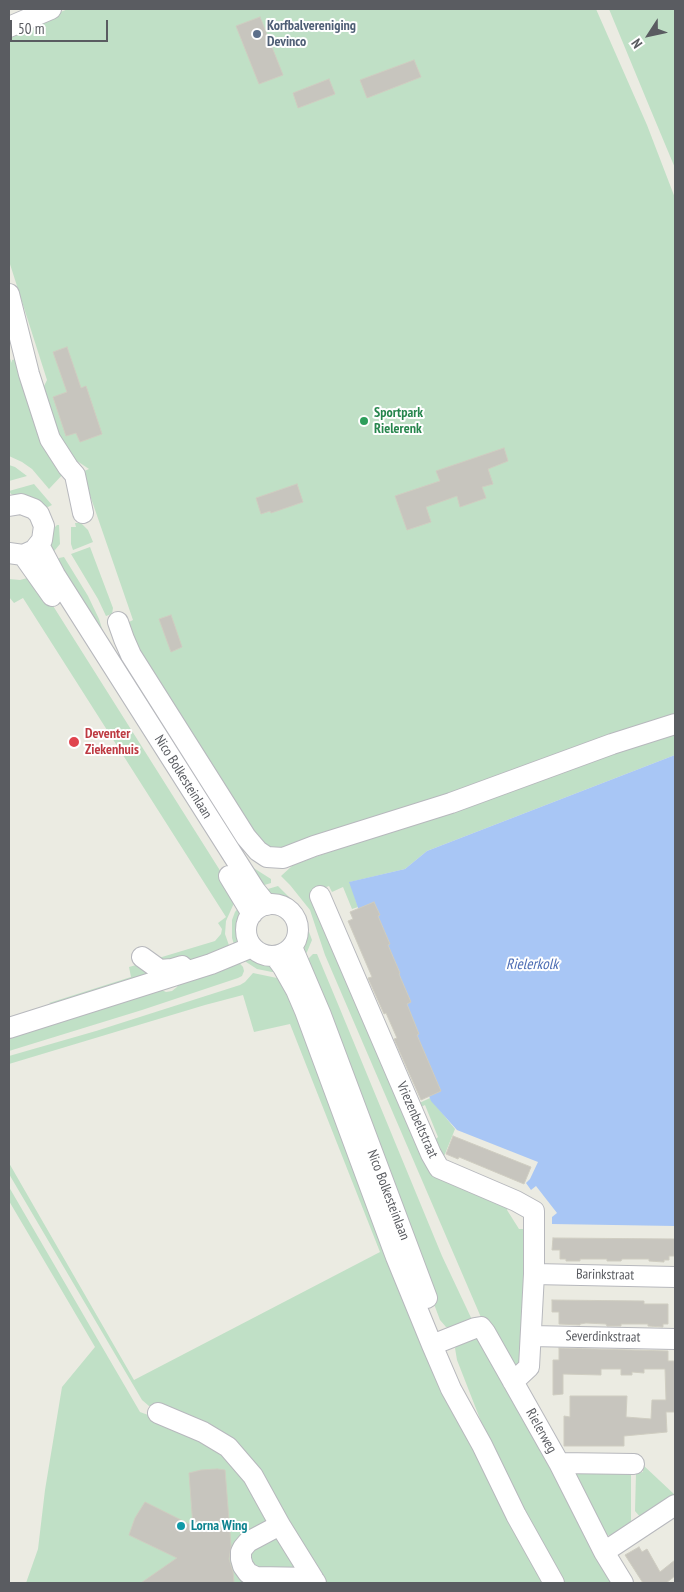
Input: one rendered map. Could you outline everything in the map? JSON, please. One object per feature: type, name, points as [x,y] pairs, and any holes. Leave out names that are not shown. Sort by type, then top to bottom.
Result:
[{"type":"street","points":[[9,27],[51,9]]},
{"type":"street","points":[[9,294],[29,374],[50,439],[75,475],[83,513]]},
{"type":"street","points":[[10,503],[28,506],[39,514],[44,526],[42,540],[24,551]]},
{"type":"street","name":"Nico Bolkesteinlaan","points":[[24,551],[243,898],[260,909]]},
{"type":"street","points":[[118,622],[131,655],[246,837],[258,851],[267,857],[283,858],[314,846],[451,803],[612,744],[675,724]]},
{"type":"street","name":"Vriezenbeltstraat","points":[[320,896],[431,1154],[439,1168],[516,1200],[534,1211],[534,1274],[529,1367],[513,1382]]},
{"type":"street","points":[[275,905],[283,907],[294,917],[298,932],[296,940],[283,952],[263,955],[248,942],[246,927],[260,909],[275,905]]},
{"type":"street","points":[[9,1028],[211,964],[252,947]]},
{"type":"street","name":"Nico Bolkesteinlaan","points":[[283,952],[321,1015],[422,1286],[438,1343],[462,1384],[482,1445],[516,1515],[554,1583]]},
{"type":"street","points":[[142,957],[160,970],[172,969],[196,962],[211,964]]},
{"type":"street","points":[[9,1018],[20,1018],[48,1010],[54,1014]]},
{"type":"street","name":"Barinkstraat","points":[[534,1274],[675,1277]]},
{"type":"street","name":"Rielerweg","points":[[438,1343],[481,1327],[559,1463],[604,1552],[622,1583]]},
{"type":"street","name":"Severdinkstraat","points":[[531,1336],[675,1339]]},
{"type":"street","points":[[158,1413],[203,1432],[228,1447],[253,1476],[314,1581]]},
{"type":"street","points":[[559,1463],[634,1464]]},
{"type":"street","points":[[604,1552],[675,1505]]},
{"type":"street","points":[[280,1525],[242,1548],[241,1560],[243,1566],[248,1573],[256,1577],[314,1581]]},
{"type":"green space","name":"Sportpark Rielerenk","points":[[68,9],[596,9],[647,125],[675,198],[675,720],[278,855],[255,840],[181,725],[125,624],[133,620],[82,472],[89,469],[62,451],[42,390],[47,380],[9,261],[9,33]]},
{"type":"green space","points":[[609,9],[675,9],[675,168],[647,101]]},
{"type":"green space","points":[[9,356],[12,363],[12,360],[16,359],[65,472],[49,489],[32,469],[9,456]]},
{"type":"green space","points":[[9,465],[15,467],[27,476],[9,481]]},
{"type":"green space","points":[[34,484],[52,505],[48,507],[39,506],[11,494],[9,491]]},
{"type":"green space","points":[[75,523],[81,523],[88,530],[93,542],[73,550],[71,527],[76,527]]},
{"type":"green space","points":[[59,525],[60,544],[50,556],[50,532]]},
{"type":"green space","points":[[90,547],[113,608],[112,614],[106,616],[71,554]]},
{"type":"green space","points":[[64,557],[88,596],[99,619],[105,638],[56,563],[59,558]]},
{"type":"green space","points":[[31,577],[38,582],[238,899],[234,903],[226,921],[225,934],[231,951],[168,966],[152,960],[215,941],[221,934],[222,929],[218,923],[226,917],[23,598],[14,603],[9,597],[9,579],[20,580]]},
{"type":"green space","points":[[675,731],[675,755],[427,851],[405,869],[350,882],[358,907],[352,909],[343,887],[332,892],[329,886],[313,892],[430,1173],[510,1205],[507,1210],[519,1229],[528,1229],[526,1359],[518,1365],[513,1364],[483,1322],[325,955],[310,910],[281,876],[293,865],[619,749]]},
{"type":"green space","points":[[233,844],[252,867],[271,879],[271,883],[258,887]]},
{"type":"green space","points":[[278,886],[290,898],[287,903],[271,899],[261,891]]},
{"type":"green space","points":[[241,904],[243,918],[241,934],[243,943],[236,950],[232,938],[232,920]]},
{"type":"green space","points":[[303,932],[309,932],[312,940],[302,958],[300,947]]},
{"type":"green space","points":[[313,954],[317,954],[442,1256],[474,1324],[456,1330],[446,1327],[440,1320],[305,962]]},
{"type":"green space","points":[[251,957],[271,964],[279,971],[272,972],[257,969],[243,960]]},
{"type":"green space","points":[[236,959],[244,971],[242,976],[238,978],[9,1051],[9,1034],[155,987],[166,992],[172,991],[182,979]]},
{"type":"green space","points":[[140,964],[155,975],[60,1009],[49,1003],[131,977],[129,967]]},
{"type":"green space","points":[[253,973],[277,978],[283,976],[544,1583],[323,1583],[290,1531],[194,1425],[149,1406],[142,1400],[9,1174],[9,1163],[134,1380],[380,1252],[290,1024],[254,1032],[243,995],[9,1064],[9,1056],[96,1031],[240,985]]},
{"type":"green space","points":[[430,1098],[455,1129],[441,1164],[431,1143],[438,1137],[425,1105],[415,1110],[413,1106]]},
{"type":"green space","points":[[9,1187],[140,1412],[200,1434],[232,1456],[308,1583],[26,1583],[38,1549],[45,1490],[62,1387],[95,1347],[9,1201]]},
{"type":"green space","points":[[480,1337],[616,1583],[563,1583],[491,1447],[457,1360],[455,1348],[460,1342]]},
{"type":"green space","points":[[643,1465],[675,1495],[641,1518],[635,1511],[636,1473],[643,1472]]},
{"type":"green space","points":[[571,1472],[631,1472],[631,1524],[610,1536],[605,1534]]},
{"type":"water","name":"Rielerkolk","points":[[675,755],[675,1226],[552,1224],[552,1217],[557,1213],[536,1186],[531,1190],[526,1183],[538,1162],[457,1130],[431,1101],[386,988],[349,882],[405,869],[427,851]]},
{"type":"building","points":[[260,17],[283,75],[259,84],[236,26]]},
{"type":"building","points":[[414,60],[421,77],[367,98],[360,80]]},
{"type":"building","points":[[329,79],[335,94],[298,108],[293,93]]},
{"type":"building","points":[[67,347],[81,388],[86,386],[102,434],[80,442],[76,433],[66,436],[53,397],[67,392],[53,352]]},
{"type":"building","points":[[504,448],[508,461],[488,469],[493,484],[482,487],[486,498],[460,507],[457,496],[426,507],[431,522],[407,530],[395,496],[440,481],[436,471]]},
{"type":"building","points":[[297,484],[303,502],[271,513],[270,511],[261,514],[256,498]]},
{"type":"building","points":[[171,615],[182,647],[171,652],[159,619]]},
{"type":"building","points":[[374,902],[390,944],[388,945],[411,1002],[407,1004],[419,1034],[417,1035],[441,1091],[421,1100],[394,1039],[397,1038],[368,978],[372,977],[348,921],[353,919],[350,912]]},
{"type":"building","points":[[453,1136],[531,1167],[524,1184],[459,1157],[458,1159],[446,1154]]},
{"type":"building","points":[[553,1238],[675,1239],[675,1251],[674,1256],[669,1256],[669,1260],[664,1260],[664,1262],[649,1261],[649,1259],[607,1261],[607,1259],[580,1259],[580,1261],[566,1261],[566,1259],[560,1259],[560,1250],[552,1250]]},
{"type":"building","points":[[552,1300],[644,1301],[644,1304],[668,1304],[668,1324],[663,1324],[663,1327],[648,1326],[648,1324],[607,1326],[606,1324],[586,1323],[580,1325],[559,1324],[559,1312],[552,1312]]},
{"type":"building","points":[[559,1348],[668,1351],[668,1361],[675,1361],[675,1412],[666,1412],[667,1432],[624,1436],[624,1446],[564,1446],[564,1416],[570,1417],[570,1396],[627,1396],[626,1417],[651,1419],[652,1400],[666,1400],[665,1369],[644,1369],[644,1373],[632,1372],[632,1375],[621,1375],[621,1369],[601,1369],[601,1375],[563,1374],[563,1394],[553,1395],[553,1360],[559,1360]]},
{"type":"building","name":"Lorna Wing","points":[[217,1469],[225,1470],[231,1546],[229,1559],[234,1583],[141,1583],[177,1558],[129,1535],[135,1518],[145,1502],[193,1526],[189,1473]]},
{"type":"building","points":[[639,1547],[642,1552],[647,1549],[660,1572],[675,1560],[675,1576],[666,1583],[643,1583],[625,1555]]},
{"type":"place","name":"Korfbalvereniging Devinco","points":[[257,34]]},
{"type":"place","name":"Sportpark Rielerenk","points":[[364,421]]},
{"type":"place","name":"Deventer Ziekenhuis","points":[[74,742]]},
{"type":"place","name":"Lorna Wing","points":[[181,1526]]}]
